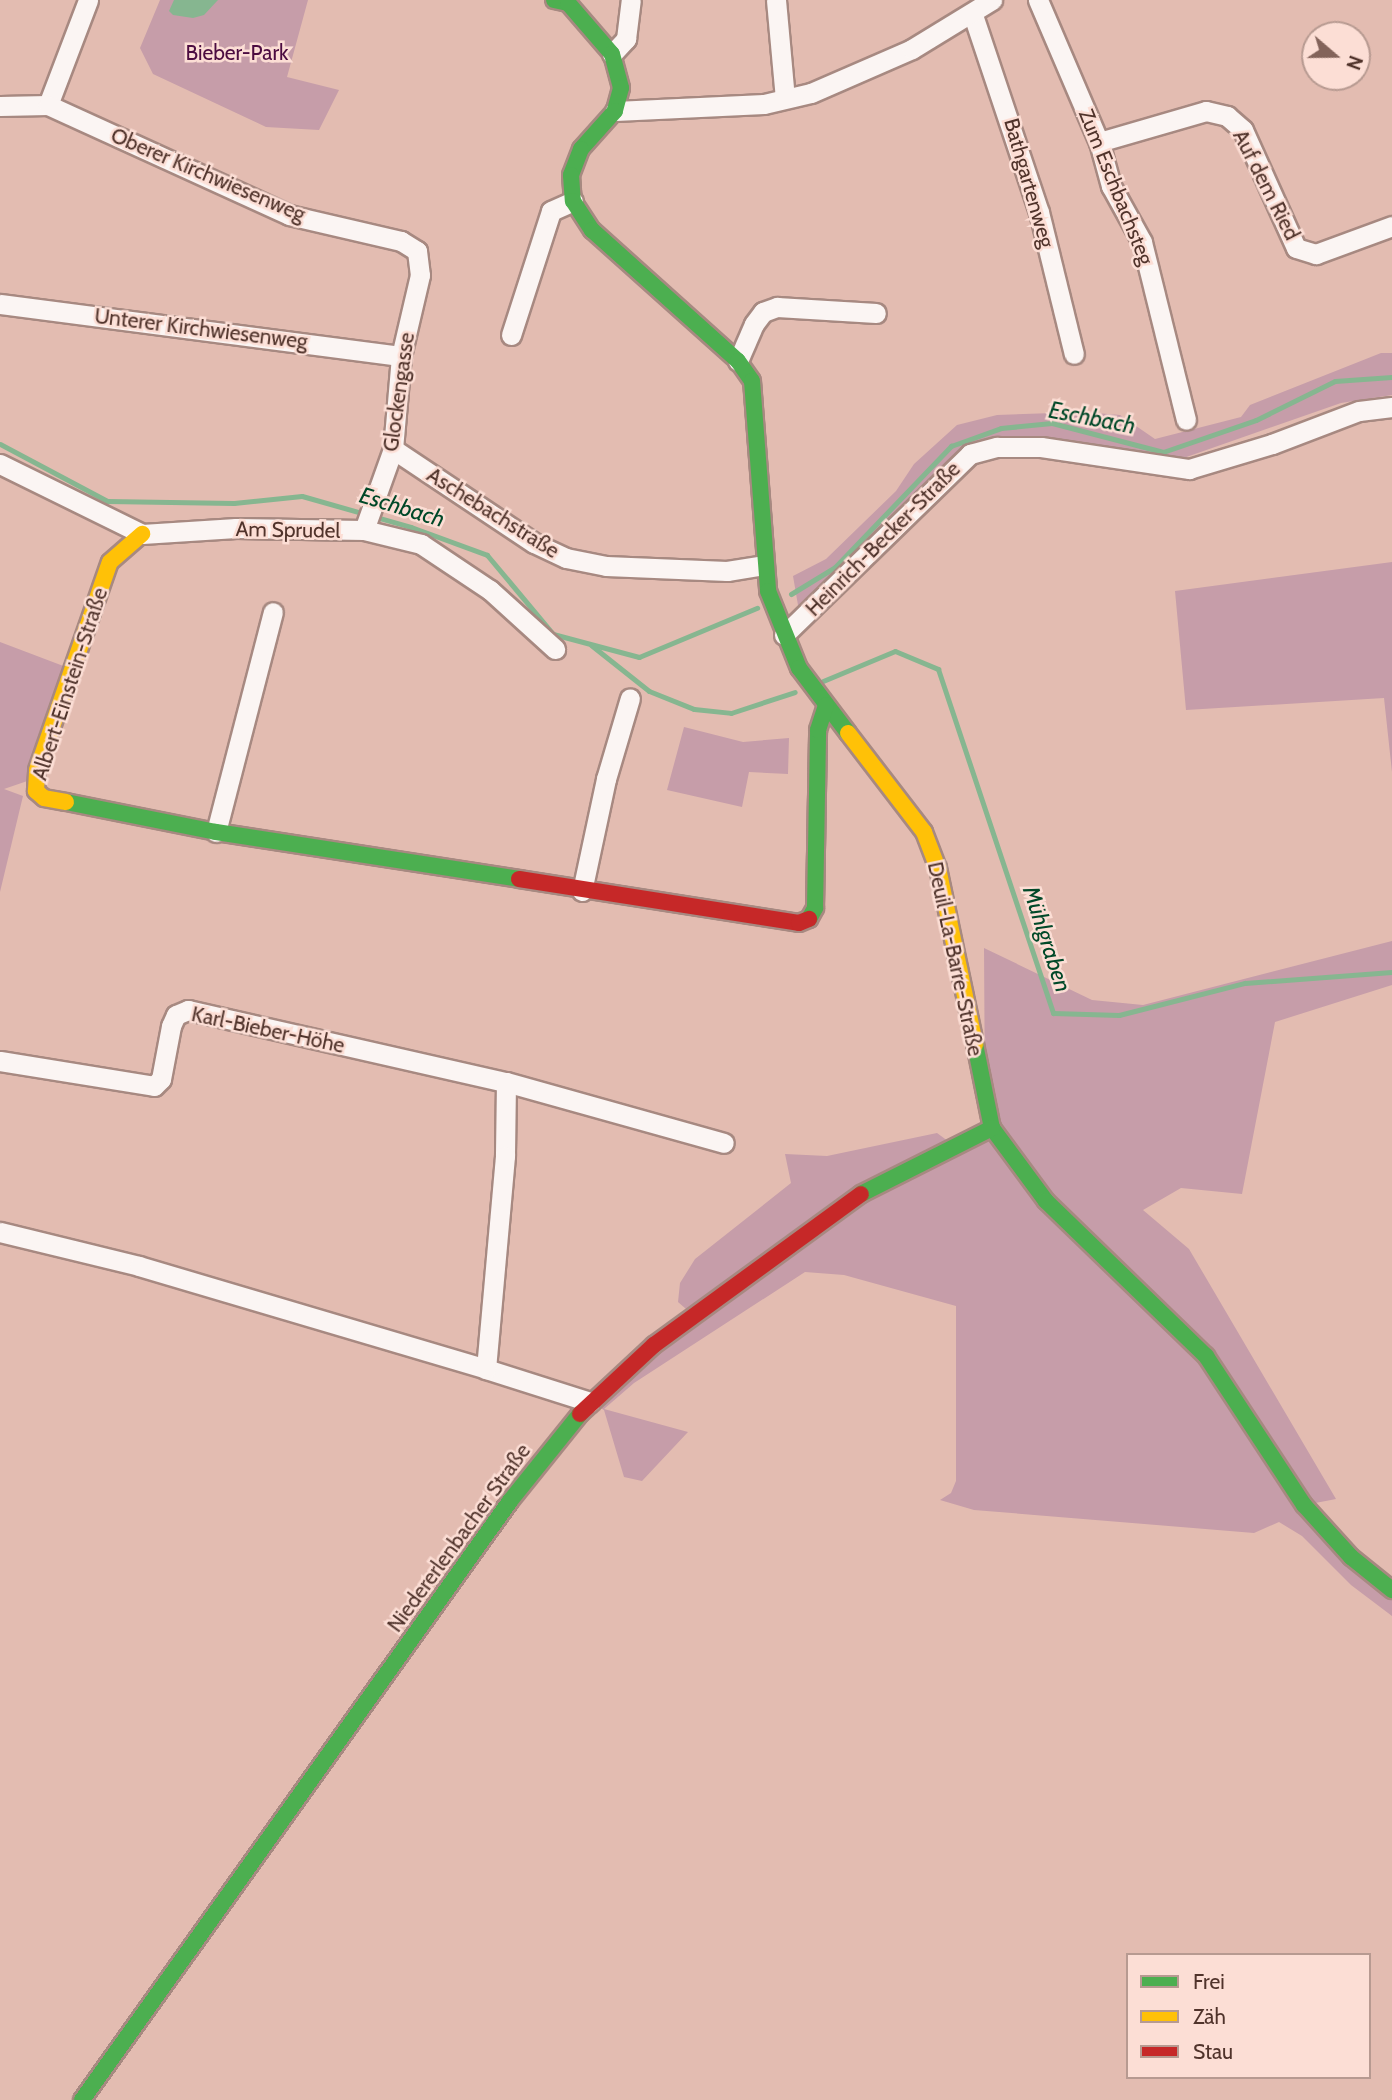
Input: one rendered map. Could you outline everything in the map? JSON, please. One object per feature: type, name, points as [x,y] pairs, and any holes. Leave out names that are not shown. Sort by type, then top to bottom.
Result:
[{"type":"street","points":[[48,105],[88,0]]},
{"type":"street","points":[[511,335],[551,211],[573,201],[570,175],[581,149],[615,111],[621,88],[612,54],[568,3],[554,0]]},
{"type":"street","points":[[612,54],[626,39],[631,0]]},
{"type":"street","points":[[776,0],[785,99]]},
{"type":"street","points":[[615,111],[764,104],[785,99],[856,75],[973,15],[992,0]]},
{"type":"street","name":"Zum Eschbachsteg","points":[[1038,0],[1099,142],[1111,186],[1142,242],[1186,420]]},
{"type":"street","name":"Bathgartenweg","points":[[973,15],[1039,212],[1074,354]]},
{"type":"street","name":"Oberer Kirchwiesenweg","points":[[0,106],[48,105],[289,215],[401,241],[417,251]]},
{"type":"street","name":"Auf dem Ried","points":[[1099,142],[1206,111],[1227,116],[1243,130],[1296,248],[1317,254],[1392,226]]},
{"type":"street","name":"Deuil-La-Barre-Straße","points":[[573,201],[592,230],[738,361],[752,381],[757,403],[764,565],[768,591],[799,668],[894,787],[924,832],[938,867],[992,1128],[1046,1201],[1206,1356],[1304,1505],[1351,1557],[1392,1590]]},
{"type":"street","name":"Glockengasse","points":[[364,530],[393,449],[401,356],[420,275],[417,251]]},
{"type":"street","name":"Unterer Kirchwiesenweg","points":[[0,304],[401,356]]},
{"type":"street","points":[[738,361],[754,324],[763,312],[776,307],[876,313]]},
{"type":"street","name":"Heinrich-Becker-Straße","points":[[784,635],[970,454],[997,447],[1041,447],[1189,469],[1272,444],[1359,411],[1392,407]]},
{"type":"street","name":"Aschebachstraße","points":[[393,449],[534,543],[566,558],[606,566],[727,571],[764,565]]},
{"type":"street","name":"Am Sprudel","points":[[0,464],[142,534],[236,528],[364,530],[421,544],[490,590],[555,649]]},
{"type":"street","name":"Albert-Einstein-Straße","points":[[142,534],[110,562],[37,770],[36,791],[44,798],[216,832],[799,923],[809,919],[815,908],[818,730],[826,705]]},
{"type":"street","points":[[216,832],[273,612]]},
{"type":"street","points":[[582,891],[606,779],[630,698]]},
{"type":"street","name":"Karl-Bieber-Höhe","points":[[0,1061],[155,1086],[161,1079],[171,1026],[176,1014],[188,1010],[506,1082],[724,1143]]},
{"type":"street","points":[[486,1369],[505,1156],[506,1082]]},
{"type":"street","name":"Niedererlenbacher Straße","points":[[82,2100],[510,1501],[590,1402],[654,1345],[841,1206],[883,1180],[992,1128]]},
{"type":"street","points":[[0,1232],[139,1266],[590,1402]]},
{"type":"green space","name":"Bieber-Park","points":[[160,0],[308,0],[287,77],[339,90],[319,130],[266,127],[153,74],[140,48]]},
{"type":"green space","points":[[1381,353],[1392,353],[1392,395],[1341,403],[1175,461],[1052,438],[1000,437],[961,449],[799,611],[793,576],[826,559],[896,491],[914,464],[957,425],[997,415],[1084,412],[1120,415],[1155,439],[1241,417],[1250,405]]},
{"type":"green space","points":[[1392,562],[1392,772],[1384,698],[1186,710],[1175,591]]},
{"type":"green space","points":[[0,642],[66,667],[39,777],[4,789],[23,796],[0,892]]},
{"type":"green space","points":[[684,727],[743,742],[789,738],[788,774],[749,772],[742,807],[667,790]]},
{"type":"green space","points":[[1392,941],[1392,985],[1275,1022],[1242,1194],[1181,1188],[1143,1210],[1189,1249],[1336,1499],[1305,1505],[1392,1590],[1392,1616],[1351,1585],[1302,1536],[1279,1522],[1254,1533],[974,1510],[940,1500],[951,1493],[956,1481],[956,1306],[844,1275],[805,1272],[634,1383],[604,1409],[688,1432],[642,1481],[624,1477],[604,1410],[590,1402],[693,1315],[678,1302],[680,1283],[695,1259],[791,1183],[785,1154],[827,1156],[937,1133],[956,1147],[992,1128],[985,1104],[984,948],[1092,1000],[1143,1005]]},
{"type":"shaded area","points":[[174,0],[218,0],[204,15],[193,18],[173,15],[169,11]]},
{"type":"waterway","name":"Eschbach","points":[[791,594],[835,567],[951,446],[1001,428],[1052,423],[1163,452],[1256,420],[1335,381],[1392,377]]},
{"type":"waterway","name":"Eschbach","points":[[0,444],[107,501],[234,503],[302,496],[411,527],[487,555],[553,634],[639,657],[757,608]]},
{"type":"waterway","name":"Mühlgraben","points":[[591,645],[649,691],[694,709],[731,713],[795,692]]},
{"type":"waterway","name":"Mühlgraben","points":[[823,681],[895,651],[938,669],[1053,1013],[1119,1015],[1245,983],[1392,972]]},
{"type":"traffic: fast","points":[[554,0],[568,3],[612,54],[621,88],[615,111],[581,149],[571,175],[573,201],[592,230],[738,361],[752,381],[768,591],[799,668],[848,733]]},
{"type":"traffic: fast","points":[[809,919],[815,908],[818,730],[826,705]]},
{"type":"traffic: fast","points":[[66,802],[216,832],[519,879]]},
{"type":"traffic: fast","points":[[975,1044],[992,1128],[1046,1201],[1206,1356],[1304,1505],[1351,1557],[1392,1590]]},
{"type":"traffic: fast","points":[[861,1194],[992,1128]]},
{"type":"traffic: fast","points":[[82,2100],[510,1501],[580,1414]]},
{"type":"traffic: slow","points":[[66,802],[44,798],[36,791],[37,770],[110,562],[142,534]]},
{"type":"traffic: slow","points":[[848,733],[924,832],[938,868],[975,1044]]},
{"type":"traffic: jam","points":[[519,879],[799,923],[809,919]]},
{"type":"traffic: jam","points":[[580,1414],[654,1345],[861,1194]]}]
